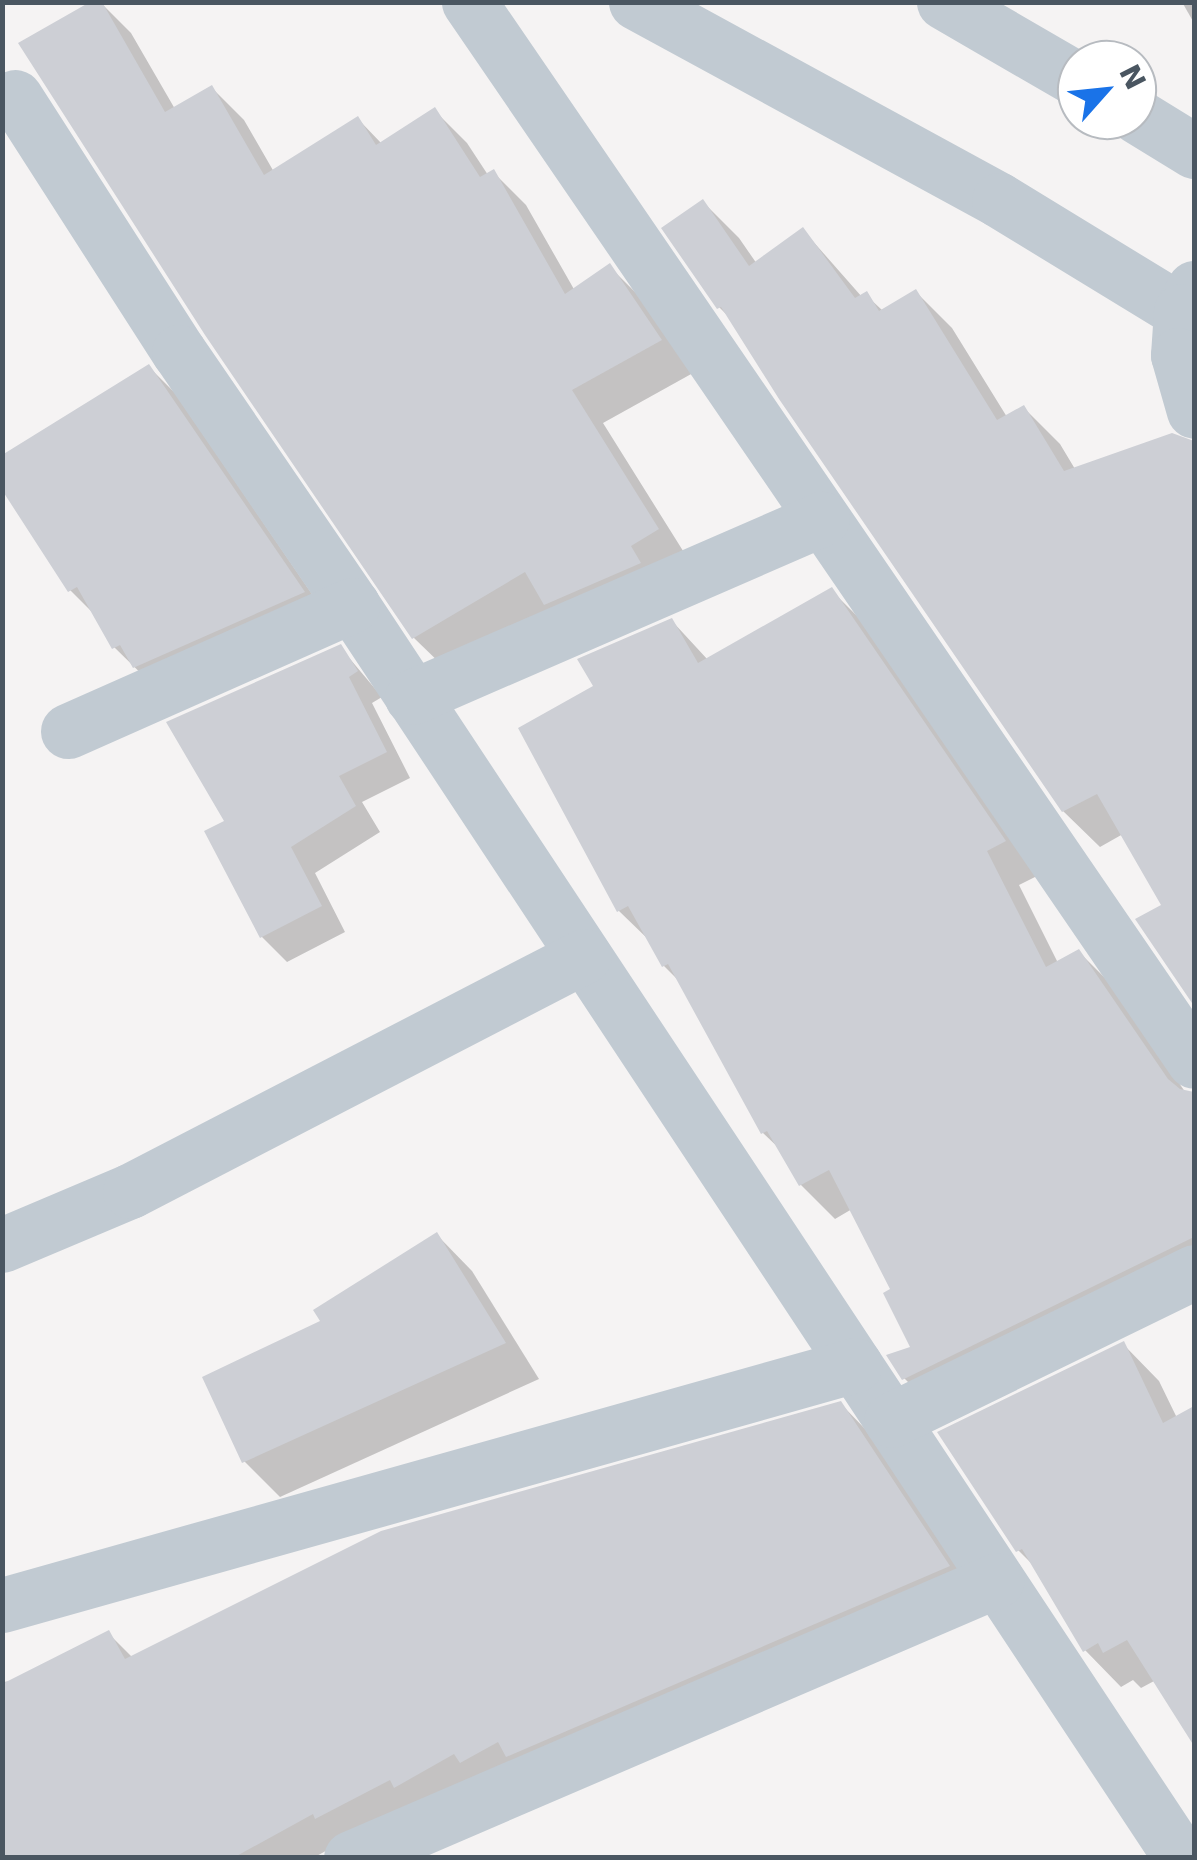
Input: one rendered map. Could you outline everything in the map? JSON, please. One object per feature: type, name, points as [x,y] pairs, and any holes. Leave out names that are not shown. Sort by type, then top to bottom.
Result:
[{"type":"street","points":[[469,2],[1194,1062]]},
{"type":"street","points":[[636,2],[1190,306],[1178,355],[1194,411]]},
{"type":"street","points":[[944,2],[1057,67]]},
{"type":"street","points":[[15,97],[178,352],[352,605],[1181,1858]]},
{"type":"street","points":[[1157,129],[1194,152]]},
{"type":"street","points":[[412,697],[822,519]]},
{"type":"street","points":[[68,730],[352,605]]},
{"type":"street","points":[[2,1245],[130,1191],[584,956]]},
{"type":"street","points":[[891,1420],[1194,1272]]},
{"type":"street","points":[[2,1604],[855,1365]]},
{"type":"street","points":[[351,1858],[997,1580]]},
{"type":"building","points":[[90,2],[102,2],[165,112],[212,85],[264,175],[358,116],[376,145],[435,107],[480,177],[494,169],[565,294],[610,263],[662,340],[572,390],[659,529],[631,546],[641,563],[544,605],[525,572],[412,639],[205,335],[18,43]]},
{"type":"building","points":[[703,199],[749,266],[803,227],[855,298],[867,291],[879,311],[916,289],[997,420],[1024,405],[1064,471],[1172,433],[1194,441],[1194,1006],[1135,919],[1161,905],[1097,794],[1062,812],[779,399],[721,307],[717,309],[661,228]]},
{"type":"building","points":[[149,364],[305,592],[133,668],[120,645],[112,649],[77,587],[68,592],[2,490],[2,455]]},
{"type":"building","points":[[832,587],[1006,841],[987,851],[1046,967],[1079,949],[1168,1079],[1180,1089],[1194,1092],[1194,1237],[902,1380],[886,1355],[910,1347],[883,1293],[890,1289],[829,1170],[799,1186],[767,1131],[761,1134],[668,964],[662,967],[628,906],[617,912],[518,728],[593,686],[577,659],[672,618],[698,663]]},
{"type":"building","points":[[341,644],[358,671],[349,677],[387,752],[339,776],[356,806],[291,847],[322,906],[260,938],[204,831],[224,821],[166,722]]},
{"type":"building","points":[[437,1232],[506,1343],[242,1463],[202,1377],[320,1321],[313,1310]]},
{"type":"building","points":[[1124,1341],[1163,1423],[1194,1406],[1194,1746],[1127,1640],[1103,1653],[1098,1643],[1083,1652],[1022,1549],[1016,1552],[937,1432]]},
{"type":"building","points":[[841,1401],[950,1566],[506,1757],[498,1742],[460,1763],[454,1754],[394,1788],[390,1780],[315,1819],[313,1814],[233,1858],[2,1858],[2,1684],[109,1630],[125,1659],[381,1531]]}]
